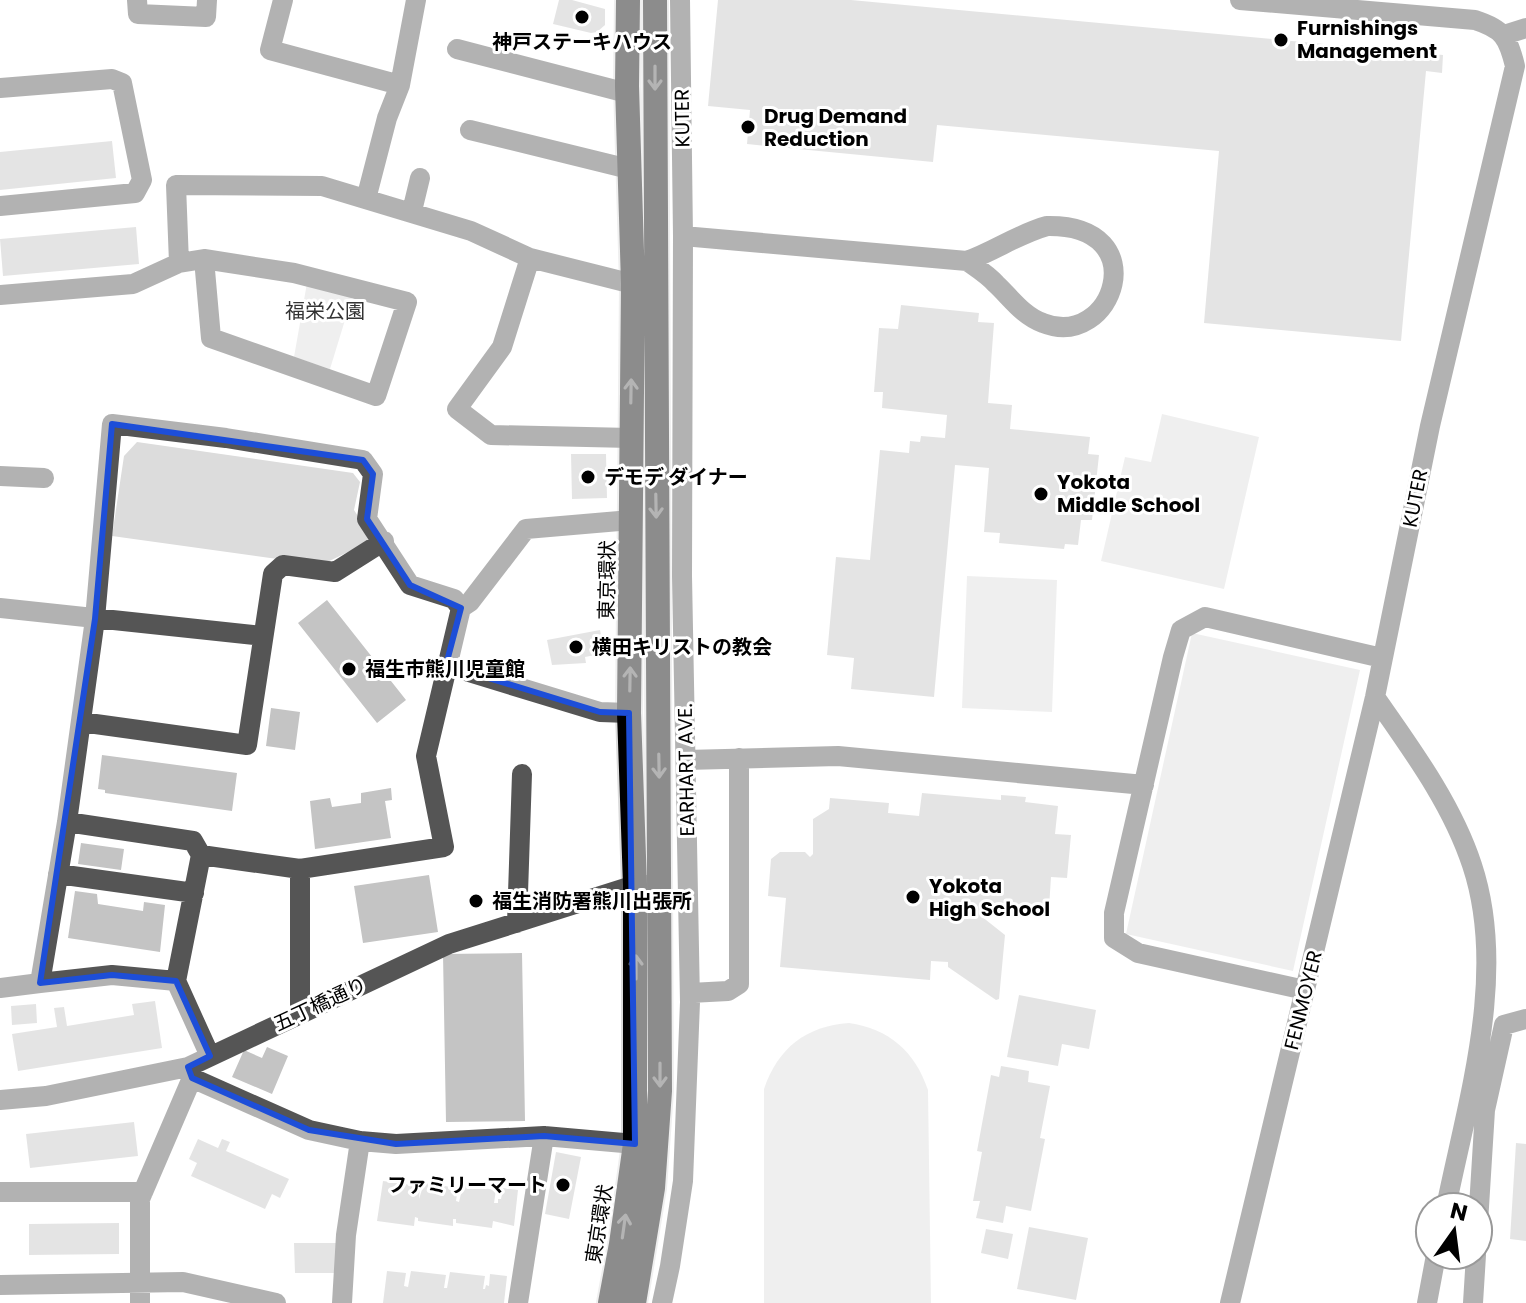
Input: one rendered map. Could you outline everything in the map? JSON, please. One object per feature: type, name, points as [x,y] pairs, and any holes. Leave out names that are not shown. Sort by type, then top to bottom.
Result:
[{"type":"highway","name":"東京環状","points":[[610,1303],[635,1144],[635,885],[629,713],[633,284],[627,93],[628,0]]},
{"type":"highway","points":[[634,1303],[648,1226],[660,1091],[655,0]]},
{"type":"street","points":[[137,0],[138,14],[206,17],[207,0]]},
{"type":"street","points":[[283,0],[270,50],[400,85]]},
{"type":"street","points":[[366,199],[387,118],[400,85],[416,0]]},
{"type":"street","name":"KUTER","points":[[680,0],[683,236]]},
{"type":"street","points":[[1240,0],[1475,20],[1493,26],[1504,35],[1526,28]]},
{"type":"street","name":"KUTER","points":[[1375,697],[1430,426],[1515,66],[1511,47],[1504,35]]},
{"type":"street","points":[[457,49],[627,93]]},
{"type":"street","points":[[0,88],[112,79],[122,83],[142,180],[135,193],[0,206]]},
{"type":"street","points":[[470,130],[629,169]]},
{"type":"street","points":[[412,211],[420,178]]},
{"type":"street","points":[[179,263],[176,185],[322,186],[471,231],[530,258],[633,284]]},
{"type":"street","points":[[683,236],[967,261],[993,251],[1024,233],[1047,226],[1066,226],[1098,238],[1112,257],[1114,270],[1106,303],[1093,318],[1076,326],[1061,328],[1030,317],[994,281],[967,261]]},
{"type":"street","name":"EARHART AVE.","points":[[662,1303],[683,1181],[690,993],[682,576],[683,236]]},
{"type":"street","points":[[530,258],[502,347],[457,409],[491,435],[631,438]]},
{"type":"street","points":[[0,295],[133,284],[179,263],[204,259],[294,273],[407,302],[376,396],[211,338],[204,259]]},
{"type":"street","points":[[40,983],[67,822],[95,619],[112,424],[363,460],[373,474],[367,519],[410,585],[454,599],[461,608]]},
{"type":"street","points":[[0,476],[44,478]]},
{"type":"street","points":[[201,855],[300,869],[444,847],[426,756],[461,608],[470,602],[526,529],[631,520]]},
{"type":"street","points":[[81,722],[247,745],[273,574],[283,565],[335,572],[384,541]]},
{"type":"street","points":[[0,608],[263,636]]},
{"type":"street","points":[[1305,990],[1138,953],[1114,938],[1114,913],[1173,657],[1181,630],[1205,617],[1382,658]]},
{"type":"street","points":[[446,665],[600,712],[629,713]]},
{"type":"street","points":[[1375,697],[1421,763],[1450,813],[1472,865],[1485,914],[1487,970],[1480,1037],[1449,1191]]},
{"type":"street","name":"FENMOYER","points":[[1230,1303],[1375,697]]},
{"type":"street","points":[[686,760],[838,756],[1144,785]]},
{"type":"street","points":[[690,993],[728,991],[739,984],[739,758]]},
{"type":"street","points":[[517,923],[522,774]]},
{"type":"street","points":[[67,822],[193,841],[201,855],[176,981],[210,1056]]},
{"type":"street","points":[[300,869],[300,1013]]},
{"type":"street","points":[[58,874],[194,893]]},
{"type":"street","name":"五丁橋通り","points":[[0,1100],[46,1096],[190,1072],[210,1056],[449,944],[635,885],[660,885]]},
{"type":"street","points":[[0,988],[112,975],[176,981]]},
{"type":"street","points":[[1480,1191],[1485,1110],[1504,1025],[1526,1019]]},
{"type":"street","points":[[140,1293],[140,1199],[190,1072],[309,1130],[360,1141],[396,1144],[544,1136],[635,1144]]},
{"type":"street","points":[[518,1303],[544,1136]]},
{"type":"street","points":[[342,1303],[346,1235],[360,1141]]},
{"type":"street","points":[[0,1192],[143,1192]]},
{"type":"street","points":[[1427,1303],[1433,1271]]},
{"type":"street","points":[[1473,1303],[1475,1271]]},
{"type":"street","points":[[0,1285],[140,1293],[183,1282],[276,1303]]},
{"type":"highlighted area","points":[[112,424],[363,460],[373,474],[367,519],[410,585],[461,608],[446,665],[600,712],[629,713],[635,1144],[544,1136],[396,1144],[309,1130],[192,1078],[188,1067],[210,1056],[176,981],[112,975],[40,983],[95,619]]},
{"type":"green space","name":"福栄公園","points":[[307,283],[353,294],[330,369],[294,357]]},
{"type":"green space","points":[[1162,414],[1259,437],[1224,589],[1101,561],[1125,457],[1151,462]]},
{"type":"green space","points":[[137,442],[353,473],[360,482],[354,510],[373,540],[321,565],[112,536],[124,456]]},
{"type":"green space","points":[[967,576],[1057,580],[1052,712],[962,708]]},
{"type":"green space","points":[[1192,633],[1360,670],[1293,971],[1126,934]]},
{"type":"green space","points":[[849,1023],[876,1031],[899,1044],[916,1064],[928,1090],[931,1303],[764,1303],[764,1089],[777,1062],[796,1042],[820,1029]]},
{"type":"building","points":[[559,0],[572,0],[605,9],[605,25],[591,33],[553,24]]},
{"type":"building","points":[[718,0],[851,0],[1443,55],[1442,73],[1426,71],[1401,341],[1204,323],[1219,151],[937,125],[933,162],[747,144],[750,110],[708,106]]},
{"type":"building","points":[[112,141],[116,178],[0,190],[0,152]]},
{"type":"building","points":[[136,227],[139,264],[3,276],[0,239]]},
{"type":"building","name":"Yokota Middle School","points":[[901,305],[979,313],[978,322],[994,323],[988,403],[1012,405],[1010,429],[1090,437],[1088,454],[1099,455],[1092,520],[1081,520],[1078,545],[1065,544],[1064,549],[999,543],[1000,533],[984,532],[989,468],[955,465],[934,697],[851,689],[854,658],[827,655],[836,557],[870,560],[880,450],[909,453],[910,441],[920,442],[921,436],[945,438],[947,415],[882,408],[883,392],[874,392],[879,328],[898,329]]},
{"type":"building","points":[[571,454],[606,454],[607,498],[572,499]]},
{"type":"building","points":[[327,600],[406,700],[377,723],[298,623]]},
{"type":"building","name":"横田キリストの教会","points":[[600,630],[605,653],[585,657],[586,663],[552,665],[547,640]]},
{"type":"building","points":[[271,708],[300,712],[295,750],[266,746]]},
{"type":"building","points":[[102,755],[237,773],[232,811],[105,793],[105,790],[98,789]]},
{"type":"building","points":[[391,788],[392,800],[385,801],[391,838],[315,849],[310,801],[330,798],[332,807],[361,803],[361,793]]},
{"type":"building","name":"Yokota High School","points":[[922,793],[1001,800],[1001,795],[1026,797],[1025,802],[1058,806],[1055,834],[1071,835],[1067,878],[1051,877],[1049,908],[984,902],[981,916],[1005,935],[999,999],[996,1000],[948,967],[948,962],[931,961],[930,980],[780,967],[786,898],[768,896],[771,859],[780,852],[805,852],[810,857],[813,854],[813,819],[829,809],[830,798],[889,803],[888,813],[919,816]]},
{"type":"building","points":[[81,843],[124,849],[121,870],[78,864]]},
{"type":"building","points":[[429,875],[438,932],[363,943],[354,886]]},
{"type":"building","points":[[75,891],[97,894],[98,904],[143,911],[144,902],[165,905],[160,952],[68,938]]},
{"type":"building","points":[[522,953],[525,1121],[446,1122],[443,954]]},
{"type":"building","points":[[1019,995],[1096,1010],[1089,1049],[1062,1044],[1058,1066],[1007,1057]]},
{"type":"building","points":[[155,1001],[162,1048],[18,1071],[12,1034],[57,1027],[54,1008],[64,1007],[67,1026],[134,1015],[132,1004]]},
{"type":"building","points":[[36,1004],[37,1023],[12,1025],[11,1006]]},
{"type":"building","points":[[267,1047],[288,1056],[272,1094],[232,1077],[244,1050],[262,1058]]},
{"type":"building","points":[[1001,1066],[1029,1071],[1028,1082],[1050,1086],[1040,1138],[1045,1139],[1031,1211],[1006,1206],[1003,1223],[976,1218],[980,1201],[973,1201],[982,1152],[977,1151],[991,1075],[999,1077]]},
{"type":"building","points":[[134,1122],[138,1156],[30,1168],[26,1134]]},
{"type":"building","points":[[198,1139],[218,1148],[222,1139],[230,1142],[226,1151],[289,1179],[280,1198],[272,1194],[265,1209],[191,1176],[197,1163],[189,1159]]},
{"type":"building","points":[[1516,1143],[1526,1144],[1526,1241],[1510,1239]]},
{"type":"building","name":"ファミリーマート","points":[[556,1152],[581,1157],[569,1219],[545,1214]]},
{"type":"building","points":[[383,1181],[420,1186],[419,1199],[424,1183],[458,1188],[456,1201],[459,1202],[463,1185],[496,1190],[494,1203],[501,1199],[503,1188],[518,1190],[514,1226],[493,1221],[492,1228],[456,1223],[453,1219],[453,1226],[418,1221],[415,1217],[414,1226],[377,1221]]},
{"type":"building","points":[[119,1223],[119,1254],[29,1255],[29,1224]]},
{"type":"building","points":[[1029,1227],[1088,1238],[1076,1300],[1017,1289]]},
{"type":"building","points":[[986,1229],[1013,1234],[1008,1259],[981,1253]]},
{"type":"building","points":[[294,1243],[336,1243],[336,1273],[295,1273]]},
{"type":"building","points":[[387,1271],[406,1273],[404,1286],[408,1287],[411,1271],[446,1275],[444,1288],[447,1288],[450,1272],[485,1276],[483,1289],[489,1286],[490,1274],[507,1276],[504,1303],[383,1303]]},
{"type":"place","name":"神戸ステーキハウス","points":[[582,17]]},
{"type":"place","name":"Furnishings Management","points":[[1281,40]]},
{"type":"place","name":"Drug Demand Reduction","points":[[748,127]]},
{"type":"place","name":"デモデ ダイナー","points":[[588,477]]},
{"type":"place","name":"Yokota Middle School","points":[[1041,494]]},
{"type":"place","name":"横田キリストの教会","points":[[576,647]]},
{"type":"place","name":"福生市熊川児童館","points":[[349,669]]},
{"type":"place","name":"Yokota High School","points":[[913,897]]},
{"type":"place","name":"福生消防署熊川出張所","points":[[476,901]]},
{"type":"place","name":"ファミリーマート","points":[[563,1185]]}]
